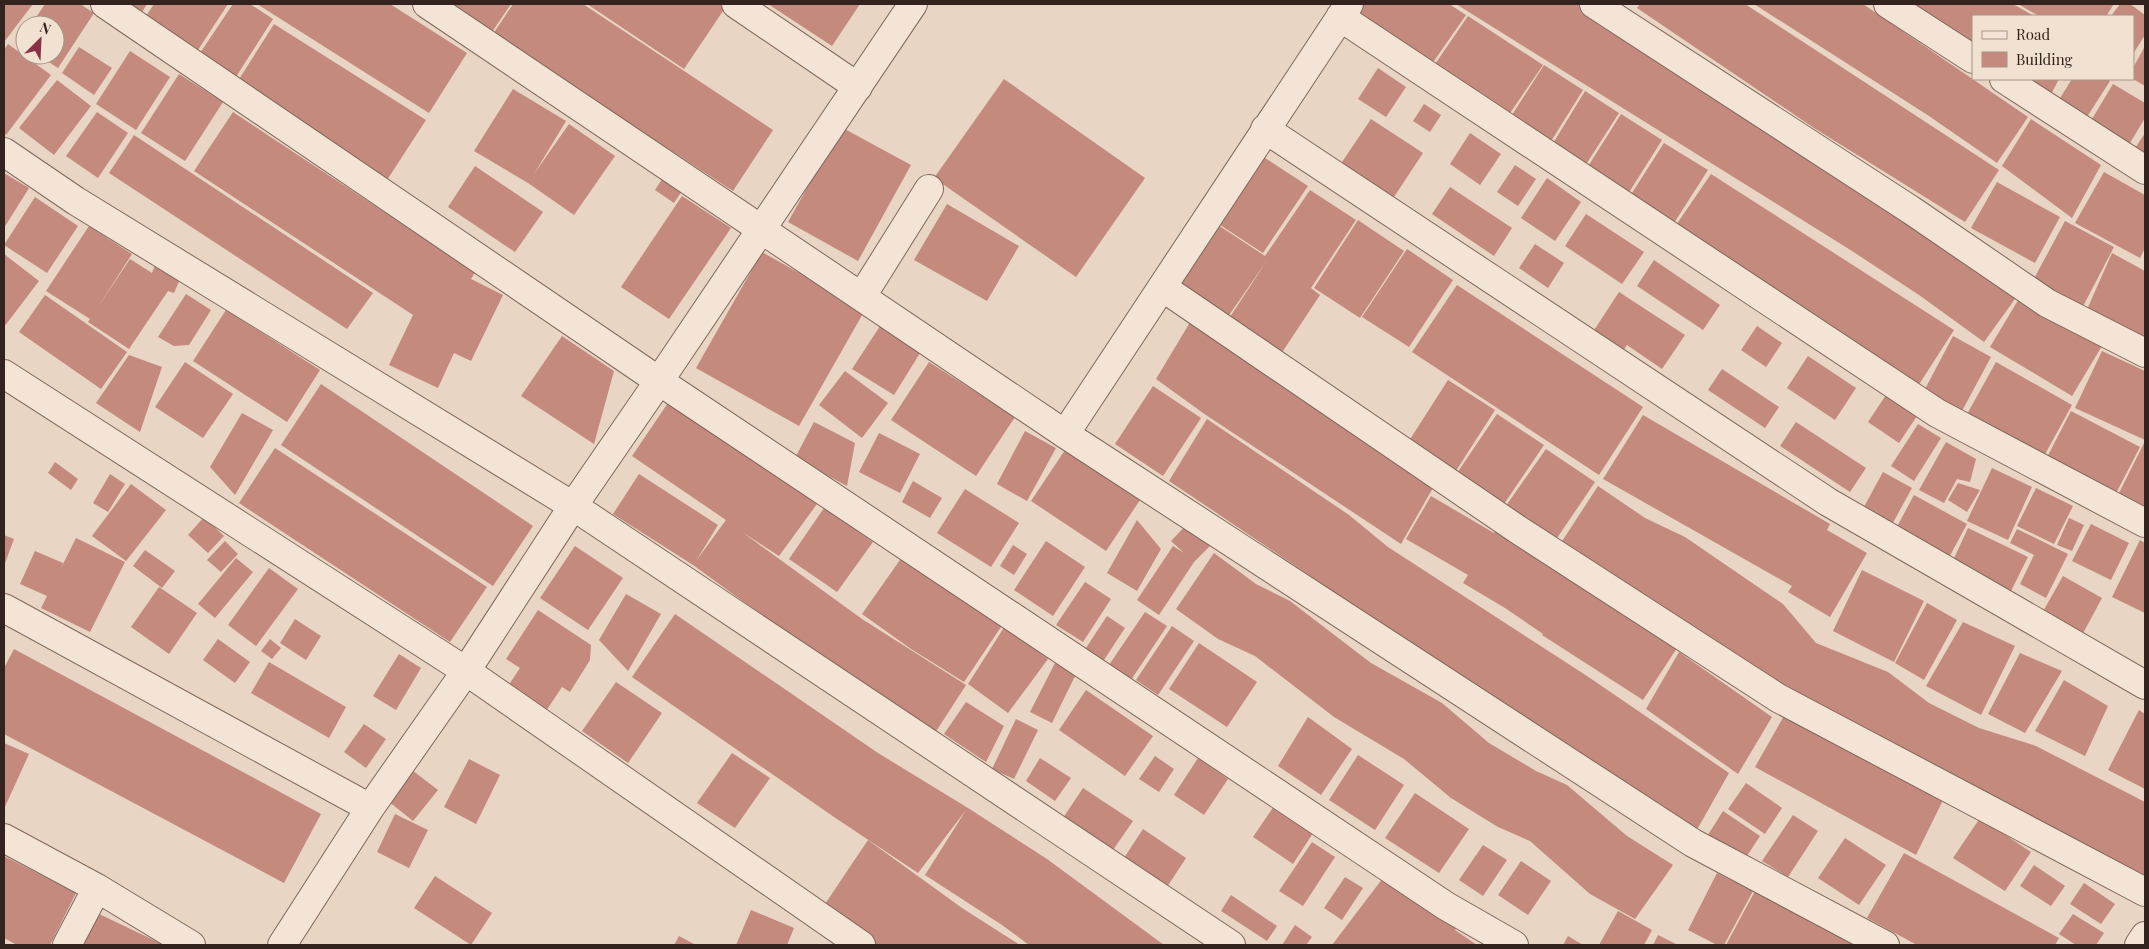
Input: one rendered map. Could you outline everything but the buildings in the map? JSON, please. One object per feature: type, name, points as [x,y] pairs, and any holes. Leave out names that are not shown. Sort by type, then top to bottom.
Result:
[{"type":"street","points":[[105,4],[660,381],[1446,906],[1514,945]]},
{"type":"street","points":[[427,4],[1065,434],[1693,843],[1885,945]]},
{"type":"street","points":[[736,4],[858,87]]},
{"type":"street","points":[[282,945],[370,808],[466,671],[573,506],[660,381],[913,4]]},
{"type":"street","points":[[1594,4],[1911,210],[2047,303],[2145,353]]},
{"type":"street","points":[[1888,4],[1972,58]]},
{"type":"street","points":[[1065,434],[1345,10],[1937,414],[2145,523]]},
{"type":"street","points":[[2006,80],[2145,170]]},
{"type":"street","points":[[1265,129],[1828,502],[2145,685]]},
{"type":"street","points":[[4,152],[76,201],[573,506],[1231,945]]},
{"type":"street","points":[[862,296],[929,189]]},
{"type":"street","points":[[1162,287],[1517,529],[1778,698],[2145,892]]},
{"type":"street","points":[[4,374],[466,671],[861,945]]},
{"type":"street","points":[[4,608],[370,808]]},
{"type":"street","points":[[4,838],[97,888],[191,945]]},
{"type":"street","points":[[67,945],[97,888]]},
{"type":"street","points":[[2139,945],[2145,936]]}]
